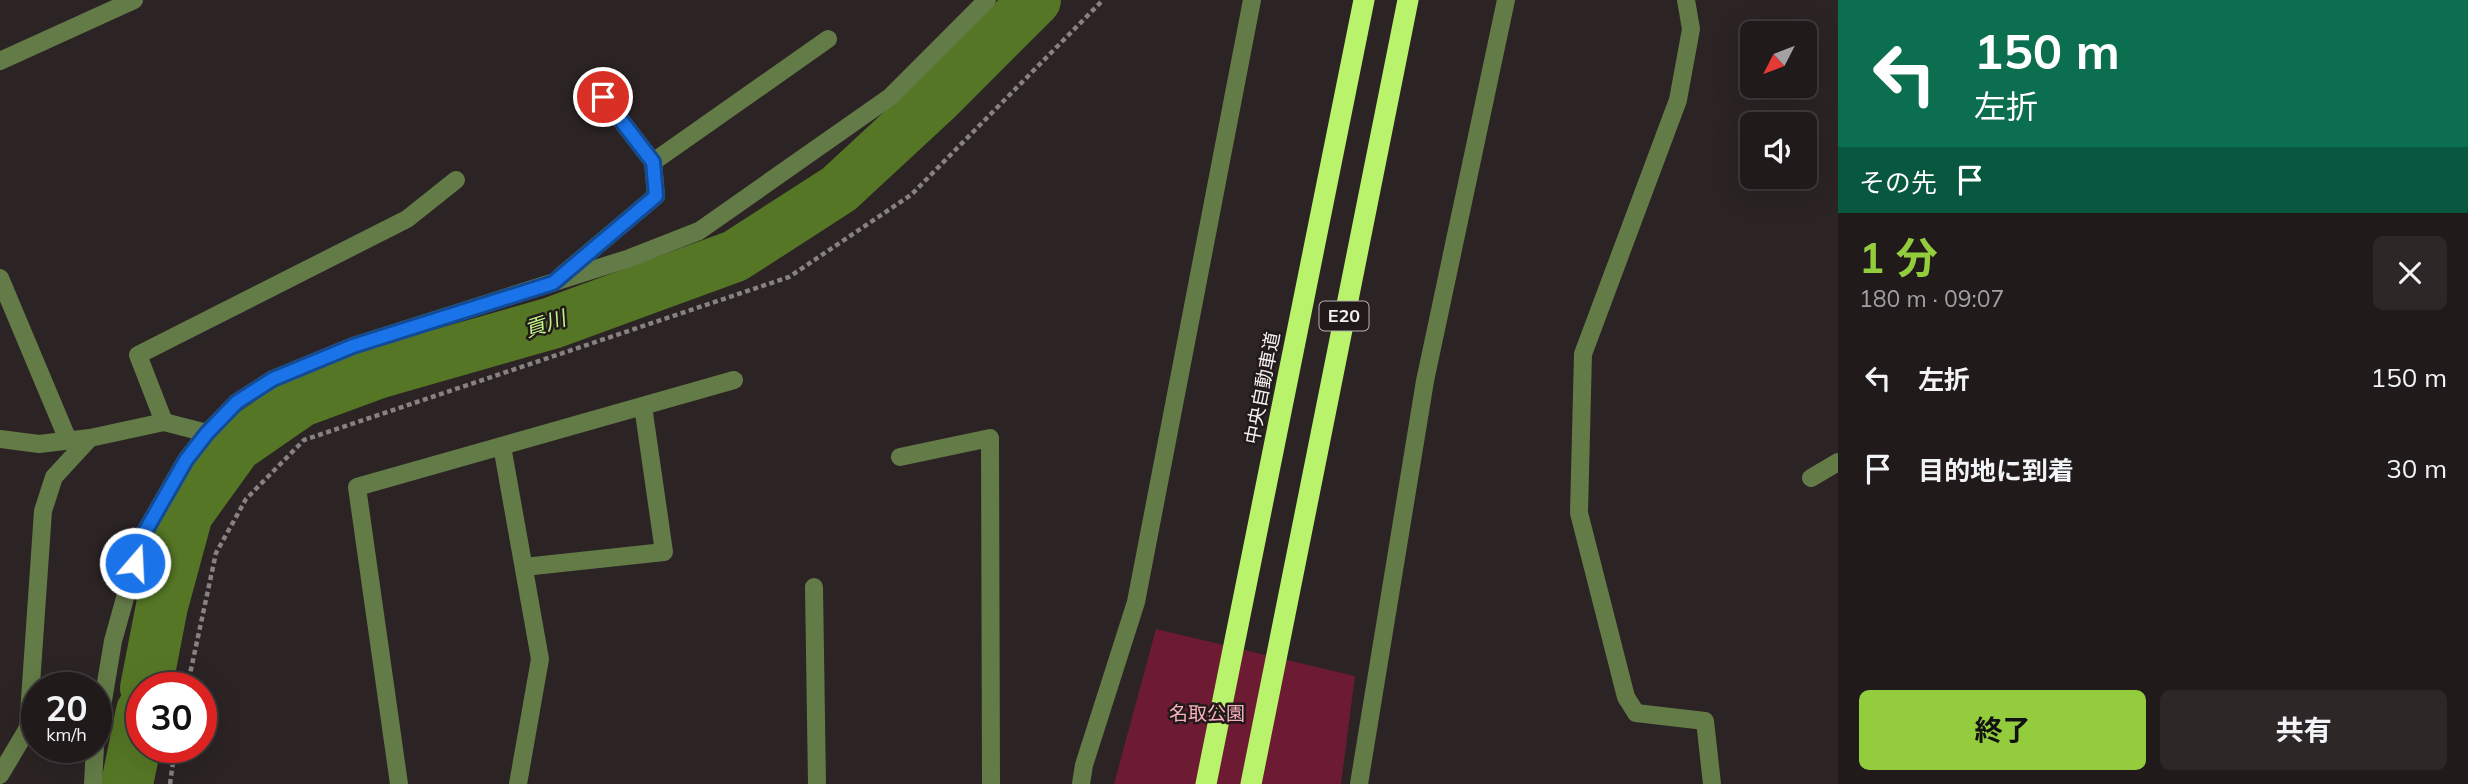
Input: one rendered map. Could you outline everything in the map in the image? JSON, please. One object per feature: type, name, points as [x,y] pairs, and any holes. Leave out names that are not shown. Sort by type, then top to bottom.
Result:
[{"type":"highway","name":"中央自動車道","points":[[1206,784],[1364,0]]},
{"type":"highway","name":"E20","points":[[1251,784],[1408,0]]},
{"type":"street","points":[[0,61],[134,0]]},
{"type":"street","points":[[108,672],[113,641],[142,537],[186,460],[237,402],[273,379],[353,346],[630,258],[699,231],[890,97],[987,0]]},
{"type":"street","points":[[1081,784],[1084,765],[1136,602],[1252,0]]},
{"type":"street","points":[[1359,784],[1425,381],[1506,0]]},
{"type":"street","points":[[1686,0],[1691,29],[1678,100],[1583,354],[1579,513],[1626,697],[1636,713],[1705,721],[1712,784]]},
{"type":"street","points":[[653,162],[828,39]]},
{"type":"street","points":[[553,283],[656,196],[653,162],[603,97]]},
{"type":"street","points":[[164,422],[138,355],[407,219],[456,180]]},
{"type":"street","points":[[0,278],[68,440]]},
{"type":"street","points":[[399,784],[357,486],[734,380]]},
{"type":"street","points":[[524,567],[664,552],[643,406]]},
{"type":"street","points":[[0,439],[39,444],[90,438],[164,422],[207,433]]},
{"type":"street","points":[[0,775],[28,728],[43,511],[54,477],[90,438]]},
{"type":"street","points":[[900,457],[990,438],[990,784]]},
{"type":"street","points":[[502,446],[540,659],[518,784]]},
{"type":"street","points":[[1811,478],[1838,462]]},
{"type":"street","points":[[814,587],[817,784]]},
{"type":"street","points":[[93,784],[94,763]]},
{"type":"path","points":[[190,672],[216,553],[246,499],[304,440],[789,276],[911,195],[1103,0]]},
{"type":"path","points":[[170,784],[173,763]]},
{"type":"green space","name":"名取公園","points":[[1156,629],[1355,676],[1341,784],[1114,784]]},
{"type":"waterway","name":"貢川","points":[[149,672],[162,606],[187,514],[236,446],[301,401],[377,373],[552,323],[735,256],[839,189],[935,100],[1035,0]]},
{"type":"waterway","name":"貢川","points":[[127,784],[131,763]]},
{"type":"route","points":[[135,563],[142,537],[186,460],[237,402],[273,379],[353,346],[553,283],[656,196],[653,162],[603,97]]}]
